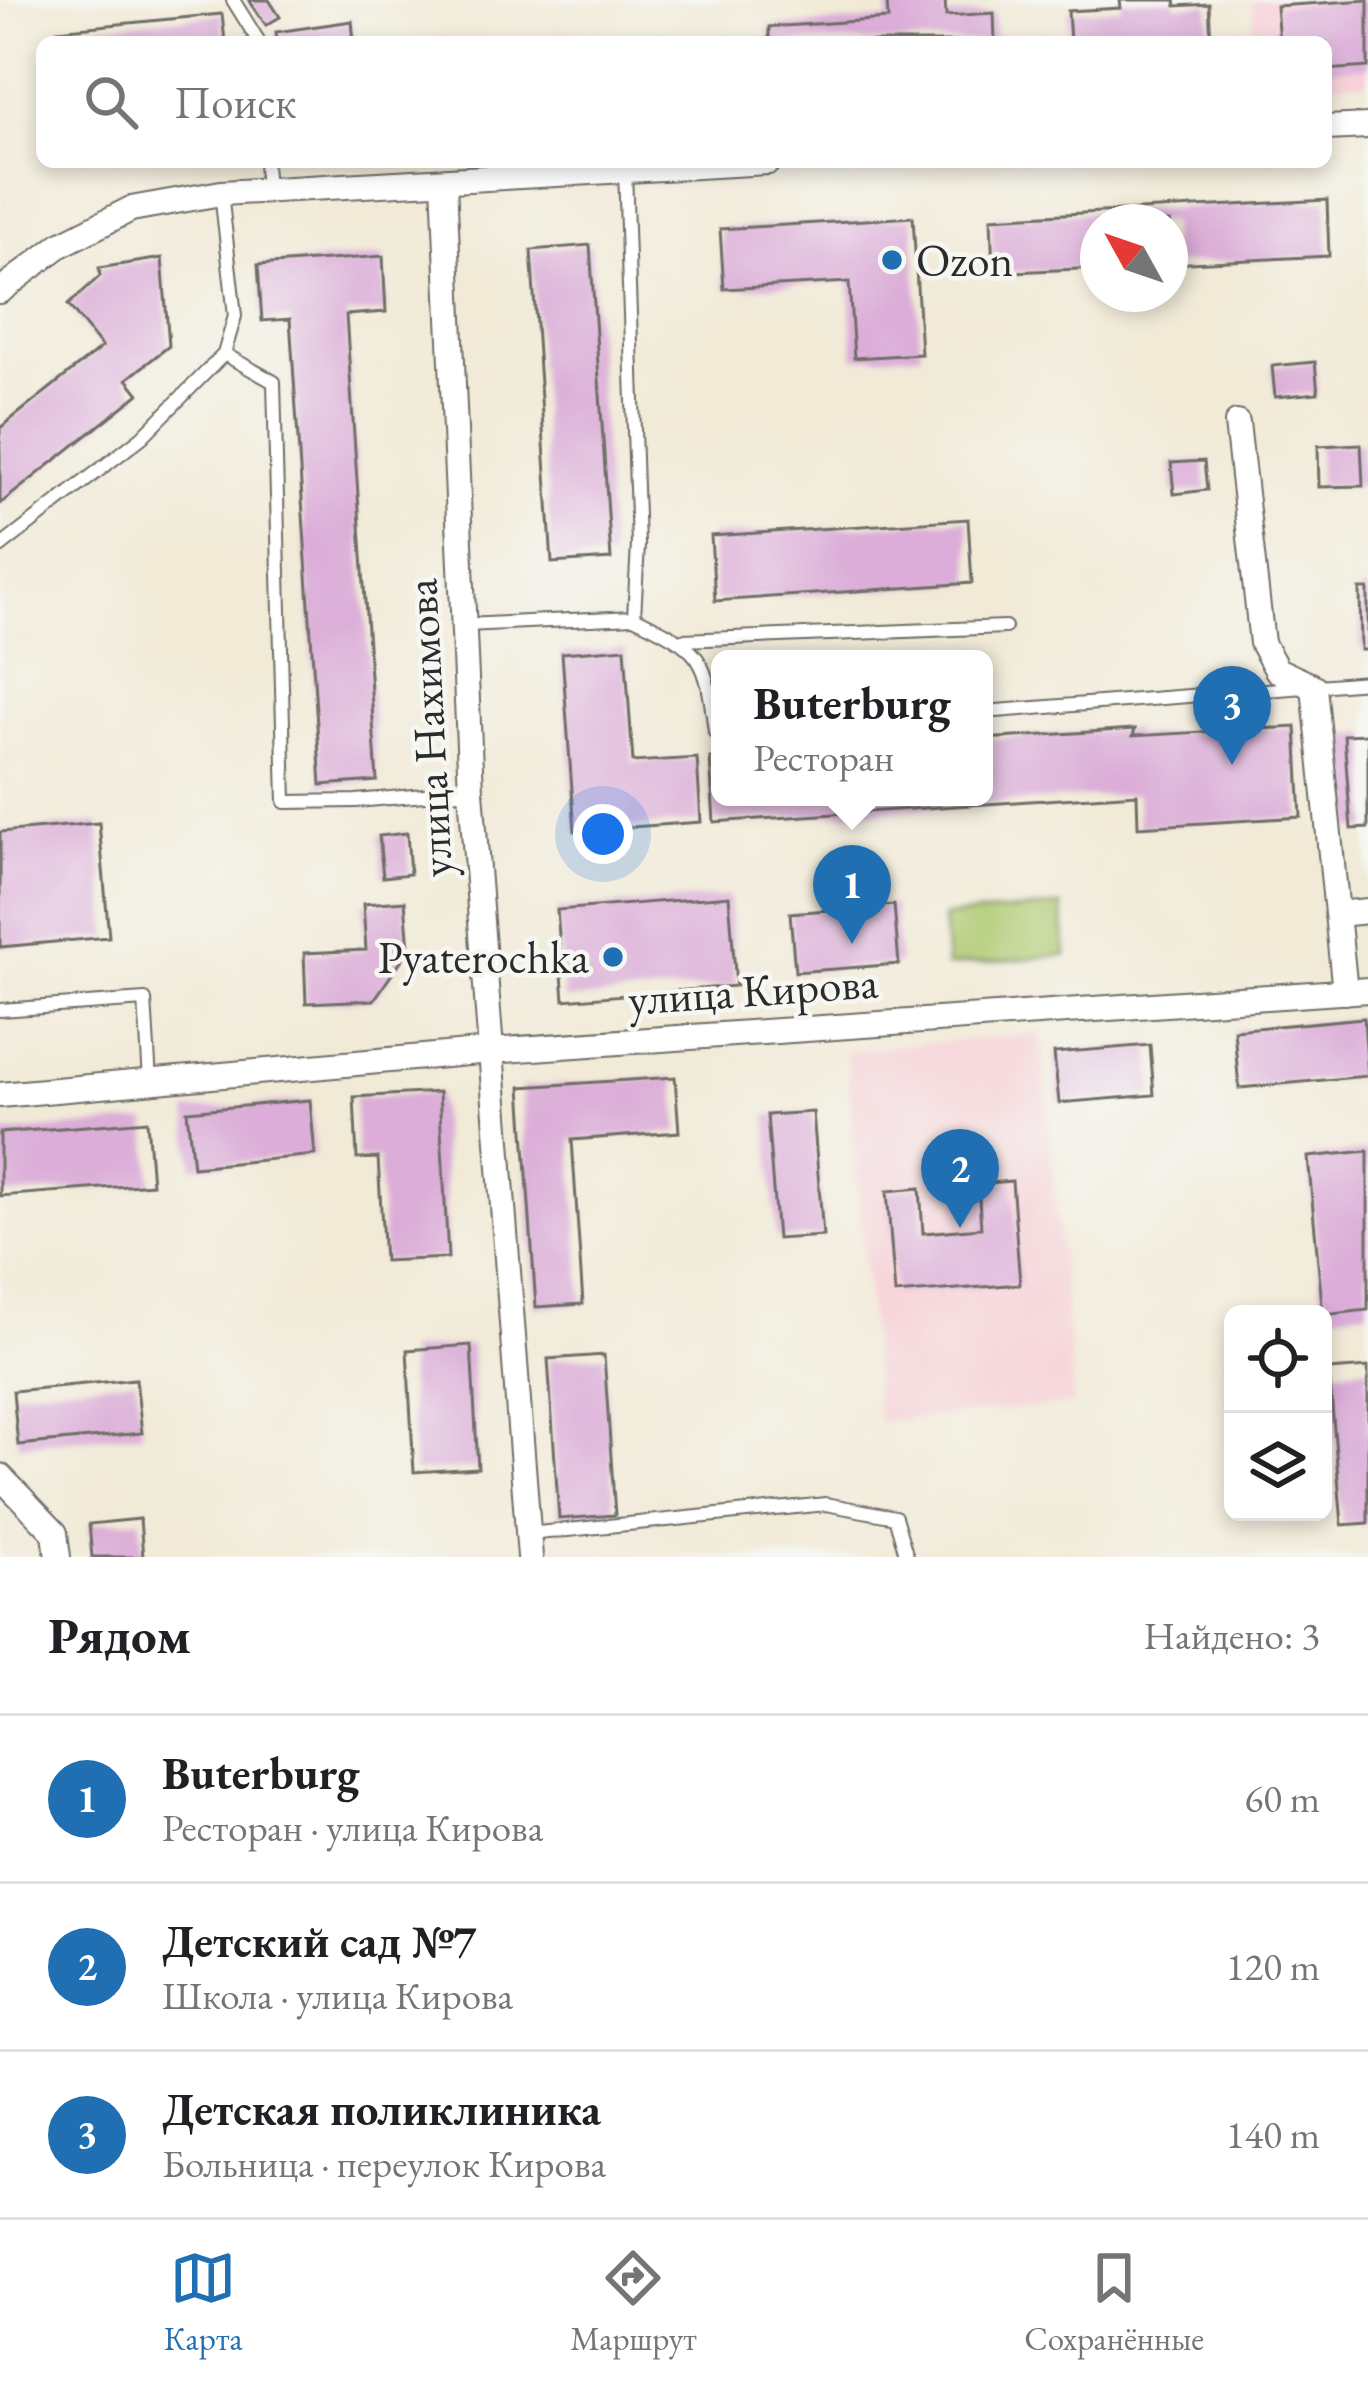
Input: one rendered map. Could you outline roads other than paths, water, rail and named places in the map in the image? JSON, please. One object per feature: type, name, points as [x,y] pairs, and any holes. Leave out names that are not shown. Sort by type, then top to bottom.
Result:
[{"type":"street","points":[[1332,128],[1368,126]]},
{"type":"street","points":[[0,291],[60,245],[131,209],[221,193],[673,168]]},
{"type":"street","name":"улица Нахимова","points":[[444,182],[471,791],[529,1546]]},
{"type":"street","points":[[1237,423],[1262,644],[1277,670],[1313,687],[1338,914],[1356,991]]},
{"type":"street","points":[[1338,914],[1368,911]]},
{"type":"street","name":"улица Кирова","points":[[0,1095],[490,1051],[1356,991]]},
{"type":"street","points":[[0,1476],[55,1533],[58,1557]]},
{"type":"lane","points":[[233,0],[255,36]]},
{"type":"lane","points":[[266,168],[267,193]]},
{"type":"lane","points":[[625,171],[638,545],[634,617]]},
{"type":"lane","points":[[0,547],[142,437],[224,354],[235,316],[221,193]]},
{"type":"lane","points":[[224,354],[274,382],[285,802],[471,791]]},
{"type":"lane","points":[[465,625],[634,617],[682,640],[707,670],[711,701]]},
{"type":"lane","points":[[682,640],[1005,627]]},
{"type":"lane","points":[[993,711],[1368,682]]},
{"type":"lane","points":[[0,1010],[145,1000],[150,1082]]},
{"type":"lane","points":[[529,1546],[826,1504],[895,1517],[907,1557]]},
{"type":"place","name":"Ozon","points":[[892,260]]},
{"type":"place","name":"Детская поликлиника","points":[[1232,765]]},
{"type":"place","name":"Buterburg","points":[[852,944]]},
{"type":"place","name":"Pyaterochka","points":[[613,957]]},
{"type":"place","name":"Детский сад №7","points":[[960,1228]]}]
